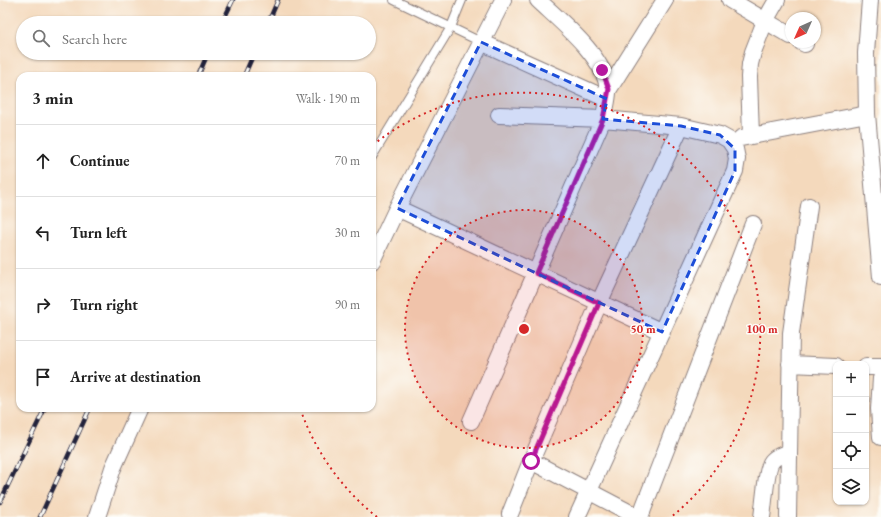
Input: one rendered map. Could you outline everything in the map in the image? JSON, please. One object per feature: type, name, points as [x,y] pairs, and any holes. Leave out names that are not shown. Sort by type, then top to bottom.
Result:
[{"type":"street","points":[[376,253],[397,208],[503,0]]},
{"type":"street","points":[[538,0],[587,48],[602,70],[608,94]]},
{"type":"street","points":[[471,421],[603,119],[608,94],[665,0]]},
{"type":"street","points":[[730,0],[785,33]]},
{"type":"street","points":[[752,136],[749,77],[750,64],[765,21],[777,0]]},
{"type":"street","points":[[870,0],[866,53],[867,114],[881,277]]},
{"type":"street","points":[[481,42],[608,94]]},
{"type":"street","points":[[729,140],[867,114]]},
{"type":"street","points":[[499,115],[603,119],[682,126],[720,135],[729,140],[735,149],[737,159],[735,171],[577,517]]},
{"type":"street","points":[[510,514],[531,461],[599,303],[682,126]]},
{"type":"street","points":[[788,517],[791,333],[808,206]]},
{"type":"street","points":[[397,208],[662,332]]},
{"type":"street","points":[[531,461],[639,517],[753,224]]},
{"type":"street","points":[[790,364],[833,366]]},
{"type":"street","points":[[869,367],[881,367]]},
{"type":"street","points":[[881,378],[881,437]]},
{"type":"street","points":[[98,517],[113,468],[138,412]]},
{"type":"street","points":[[762,517],[768,470],[770,465],[777,457],[789,452]]},
{"type":"lane","points":[[394,0],[481,42]]},
{"type":"lane","points":[[376,150],[451,27],[462,0]]},
{"type":"highlighted area","points":[[481,42],[607,99],[603,119],[681,126],[720,135],[735,149],[735,171],[662,332],[397,208]]},
{"type":"railway","points":[[225,16],[233,0]]},
{"type":"railway","points":[[271,16],[278,0]]},
{"type":"railway","points":[[200,72],[205,60]]},
{"type":"railway","points":[[246,72],[251,60]]},
{"type":"railway","points":[[0,502],[43,412]]},
{"type":"railway","points":[[40,517],[88,412]]},
{"type":"route","points":[[531,461],[599,303],[536,273],[603,119],[609,89],[602,70]]}]
